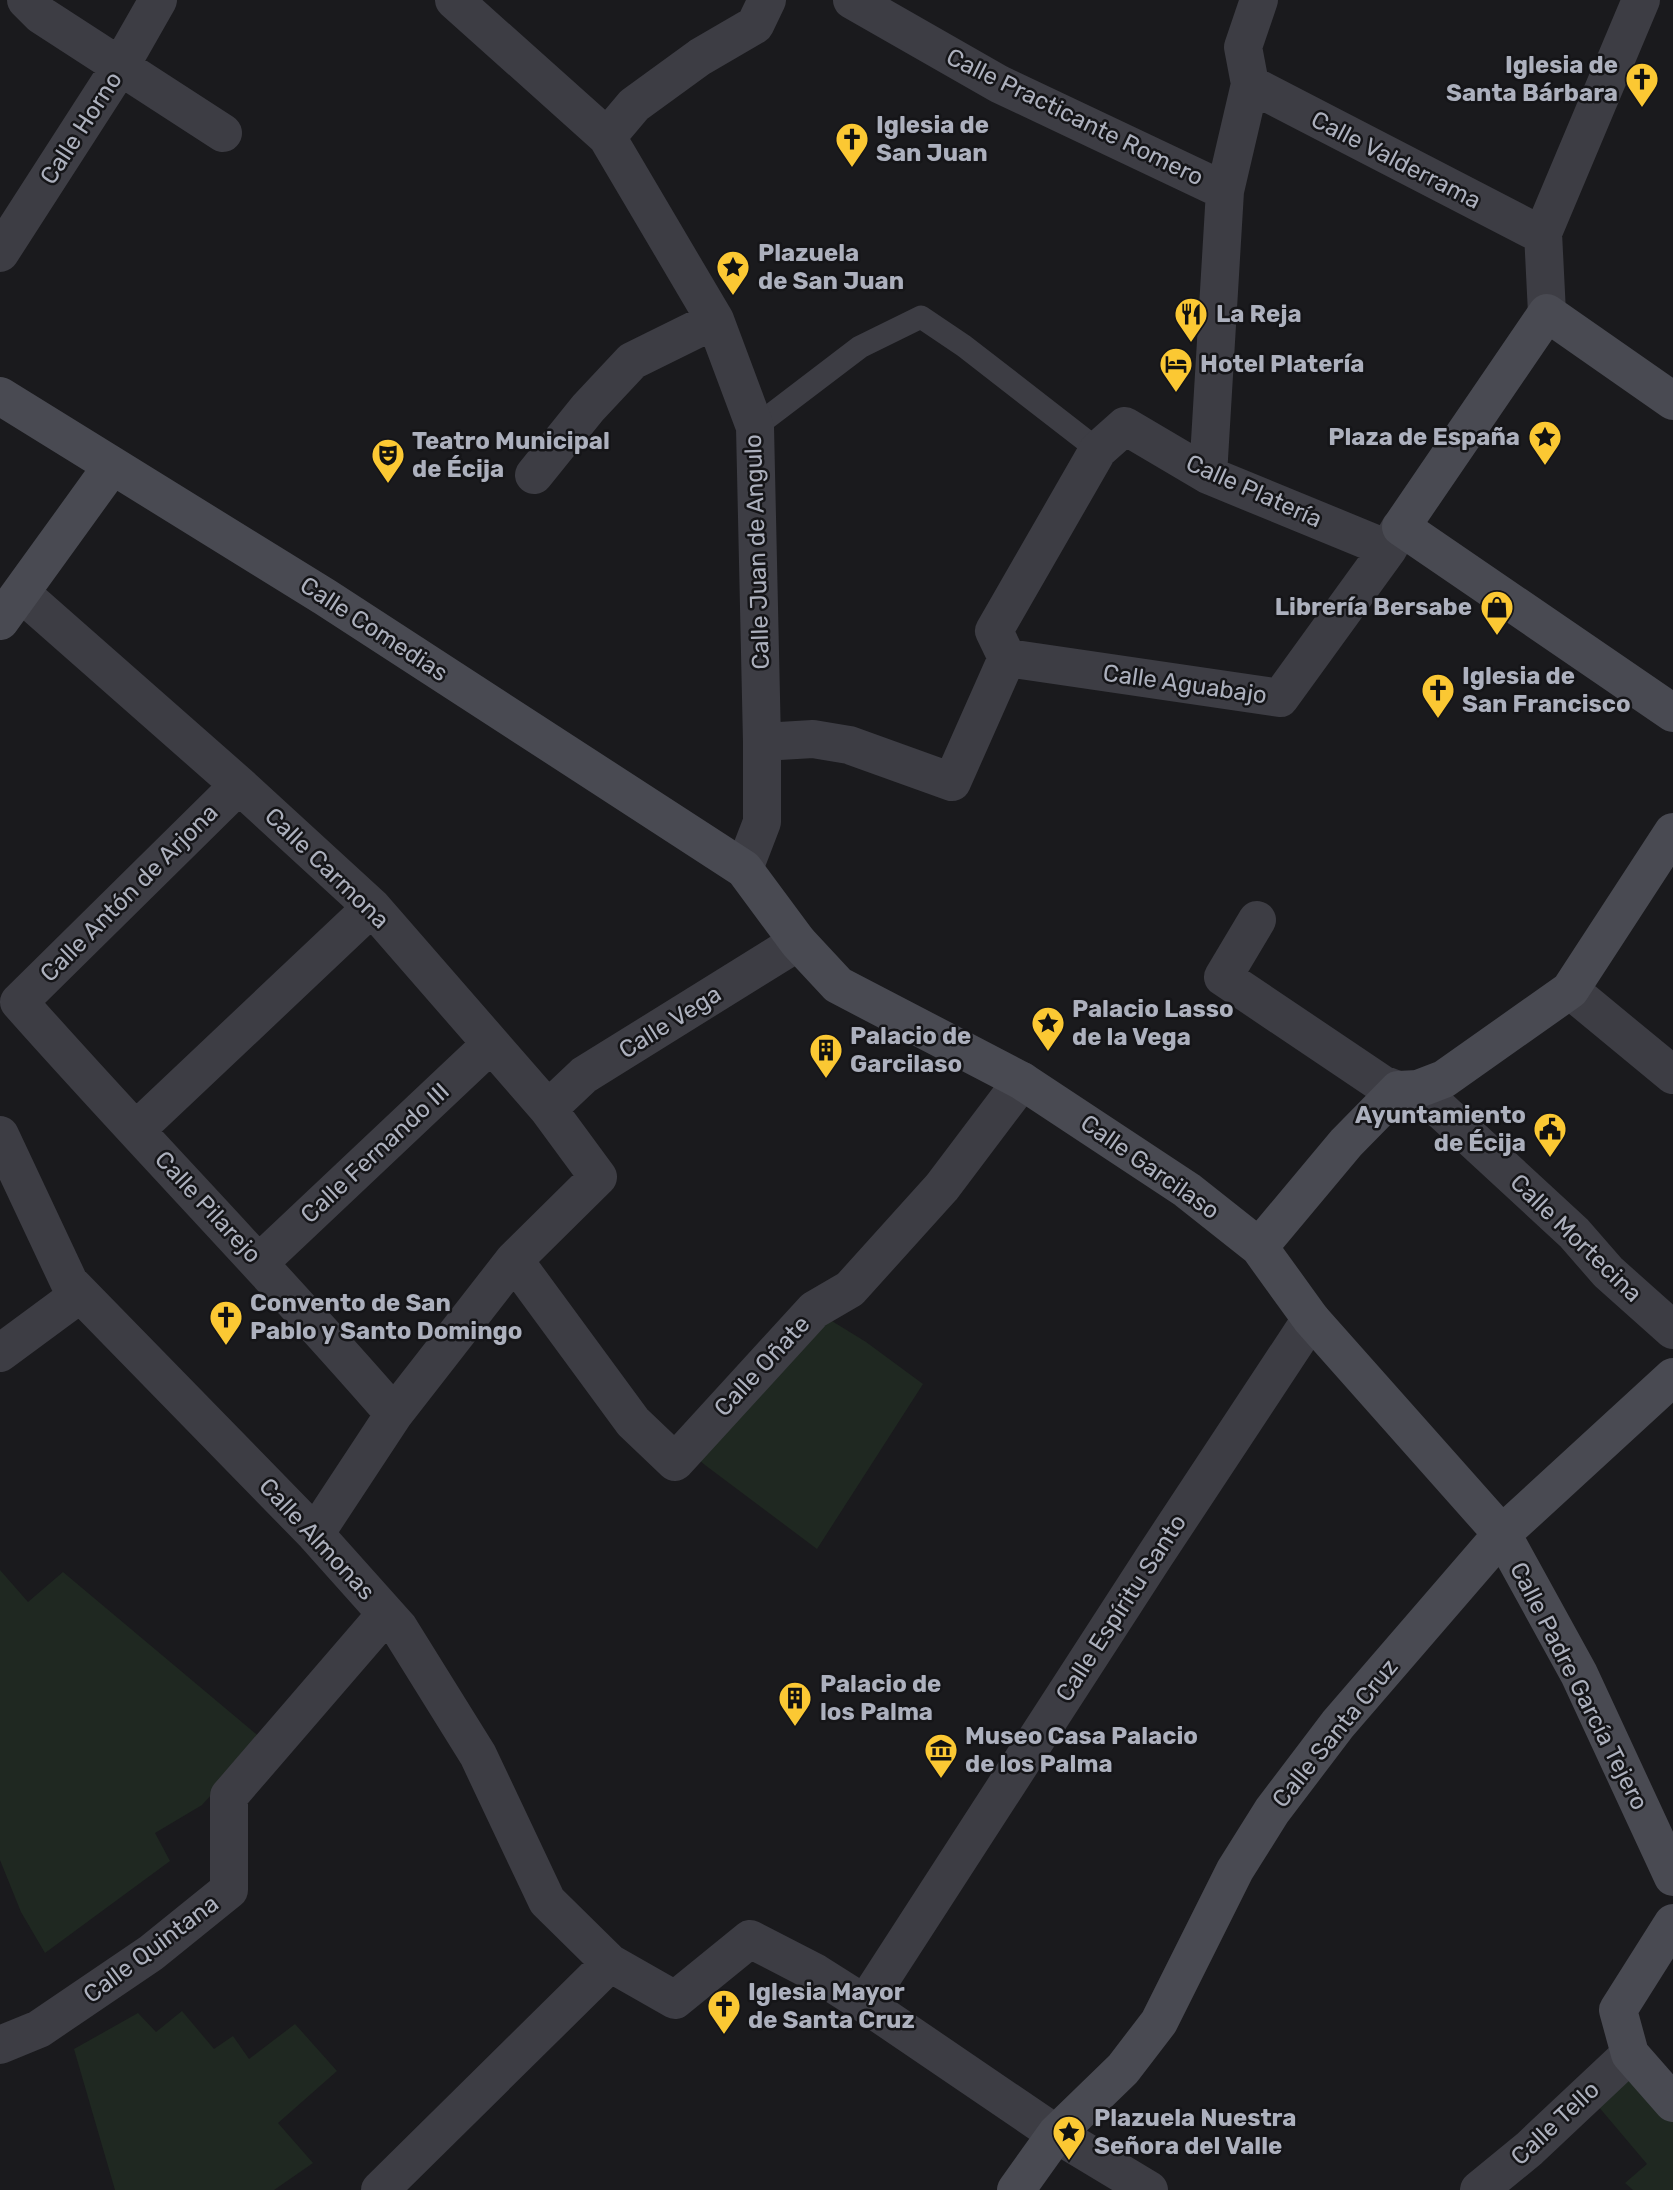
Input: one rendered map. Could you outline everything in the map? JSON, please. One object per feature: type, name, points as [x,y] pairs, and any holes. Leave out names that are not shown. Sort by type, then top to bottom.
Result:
[{"type":"street","points":[[26,0],[41,15],[223,133]]},
{"type":"street","name":"Calle Horno","points":[[0,253],[121,65],[158,0]]},
{"type":"street","name":"Calle Juan de Angulo","points":[[454,0],[607,138],[715,320],[755,427],[762,822],[744,869]]},
{"type":"street","points":[[607,138],[634,105],[700,57],[755,25],[767,0]]},
{"type":"street","name":"Calle Practicante Romero","points":[[852,0],[999,85],[1226,191]]},
{"type":"street","points":[[1208,475],[1226,191],[1250,84],[1243,47],[1259,0]]},
{"type":"street","points":[[1641,0],[1543,233],[1547,313],[1394,538],[1673,713]]},
{"type":"street","name":"Calle Valderrama","points":[[1250,84],[1530,229],[1543,233]]},
{"type":"street","points":[[1547,313],[1673,401]]},
{"type":"street","points":[[534,475],[588,408],[632,361],[715,320]]},
{"type":"street","name":"Calle Comedias","points":[[0,396],[325,597],[744,869]]},
{"type":"street","points":[[762,742],[813,739],[849,745],[952,782],[1006,658],[994,631],[1111,438]]},
{"type":"street","name":"Calle Platería","points":[[1111,438],[1208,475],[1394,538]]},
{"type":"street","points":[[10,607],[111,466]]},
{"type":"street","name":"Calle Aguabajo","points":[[1006,658],[1280,698],[1394,538]]},
{"type":"street","name":"Calle Carmona","points":[[10,607],[239,785],[372,907],[548,1109],[597,1177],[514,1260]]},
{"type":"street","name":"Calle Antón de Arjona","points":[[19,1002],[239,785]]},
{"type":"street","points":[[1259,1247],[1346,1143],[1408,1089],[1444,1079],[1467,1065],[1570,990],[1673,831]]},
{"type":"street","name":"Calle Garcilaso","points":[[744,869],[798,942],[838,985],[1022,1082],[1187,1190],[1259,1247],[1311,1319],[1502,1534]]},
{"type":"street","points":[[136,1130],[372,907]]},
{"type":"street","name":"Calle Mortecina","points":[[1257,920],[1223,977],[1382,1084],[1408,1089],[1574,1233],[1608,1272],[1673,1330]]},
{"type":"street","name":"Calle Vega","points":[[548,1109],[584,1075],[798,942]]},
{"type":"street","points":[[1570,990],[1673,1074]]},
{"type":"street","name":"Calle Pilarejo","points":[[19,1002],[260,1262],[394,1414]]},
{"type":"street","name":"Calle Fernando III","points":[[260,1262],[491,1044]]},
{"type":"street","name":"Calle Oñate","points":[[514,1260],[634,1422],[675,1462],[814,1310],[850,1289],[942,1187],[1022,1082]]},
{"type":"street","name":"Calle Almonas","points":[[0,1135],[69,1282],[315,1534],[398,1628],[478,1755],[547,1901],[610,1962],[675,2000],[750,1939],[816,1973],[865,2004]]},
{"type":"street","points":[[315,1534],[394,1414],[514,1260]]},
{"type":"street","points":[[0,1353],[80,1294]]},
{"type":"street","name":"Calle Espíritu Santo","points":[[865,2004],[1146,1568],[1311,1319]]},
{"type":"street","name":"Calle Santa Cruz","points":[[1056,2134],[1123,2069],[1159,2021],[1235,1870],[1272,1811],[1338,1724],[1502,1534],[1673,1377]]},
{"type":"street","name":"Calle Padre García Tejero","points":[[1502,1534],[1579,1674],[1673,1877]]},
{"type":"street","name":"Calle Quintana","points":[[0,2045],[39,2029],[151,1953],[229,1890],[229,1796],[386,1614]]},
{"type":"street","points":[[1673,1923],[1618,2010],[1630,2054],[1673,2103]]},
{"type":"street","points":[[380,2190],[610,1962]]},
{"type":"street","points":[[865,2004],[1056,2134],[1149,2190]]},
{"type":"street","name":"Calle Tello","points":[[1479,2190],[1530,2149],[1630,2054]]},
{"type":"street","points":[[1016,2190],[1056,2134]]},
{"type":"lane","points":[[755,427],[860,347],[921,317],[1111,438]]},
{"type":"shaded area","points":[[814,1310],[866,1342],[923,1384],[817,1549],[686,1449]]},
{"type":"shaded area","points":[[0,1570],[28,1602],[63,1572],[262,1739],[202,1805],[155,1833],[170,1861],[45,1953],[21,1912],[0,1860]]},
{"type":"shaded area","points":[[182,2011],[214,2049],[233,2036],[249,2059],[295,2024],[337,2071],[278,2123],[313,2163],[274,2190],[115,2190],[74,2049],[138,2013],[156,2032]]},
{"type":"shaded area","points":[[1630,2054],[1673,2103],[1673,2190],[1633,2190],[1625,2183],[1647,2164],[1587,2093]]},
{"type":"place","name":"Iglesia de Santa Bárbara","points":[[1642,109]]},
{"type":"place","name":"Iglesia de San Juan","points":[[852,169]]},
{"type":"place","name":"Plazuela de San Juan","points":[[733,297]]},
{"type":"place","name":"La Reja","points":[[1191,344]]},
{"type":"place","name":"Hotel Platería","points":[[1176,394]]},
{"type":"place","name":"Plaza de España","points":[[1545,467]]},
{"type":"place","name":"Teatro Municipal de Écija","points":[[388,485]]},
{"type":"place","name":"Librería Bersabe","points":[[1497,637]]},
{"type":"place","name":"Iglesia de San Francisco","points":[[1438,720]]},
{"type":"place","name":"Palacio Lasso de la Vega","points":[[1048,1053]]},
{"type":"place","name":"Palacio de Garcilaso","points":[[826,1080]]},
{"type":"place","name":"Ayuntamiento de Écija","points":[[1550,1159]]},
{"type":"place","name":"Convento de San Pablo y Santo Domingo","points":[[226,1347]]},
{"type":"place","name":"Palacio de los Palma","points":[[795,1728]]},
{"type":"place","name":"Museo Casa Palacio de los Palma","points":[[941,1780]]},
{"type":"place","name":"Iglesia Mayor de Santa Cruz","points":[[724,2036]]},
{"type":"place","name":"Plazuela Nuestra Señora del Valle","points":[[1069,2162]]}]
